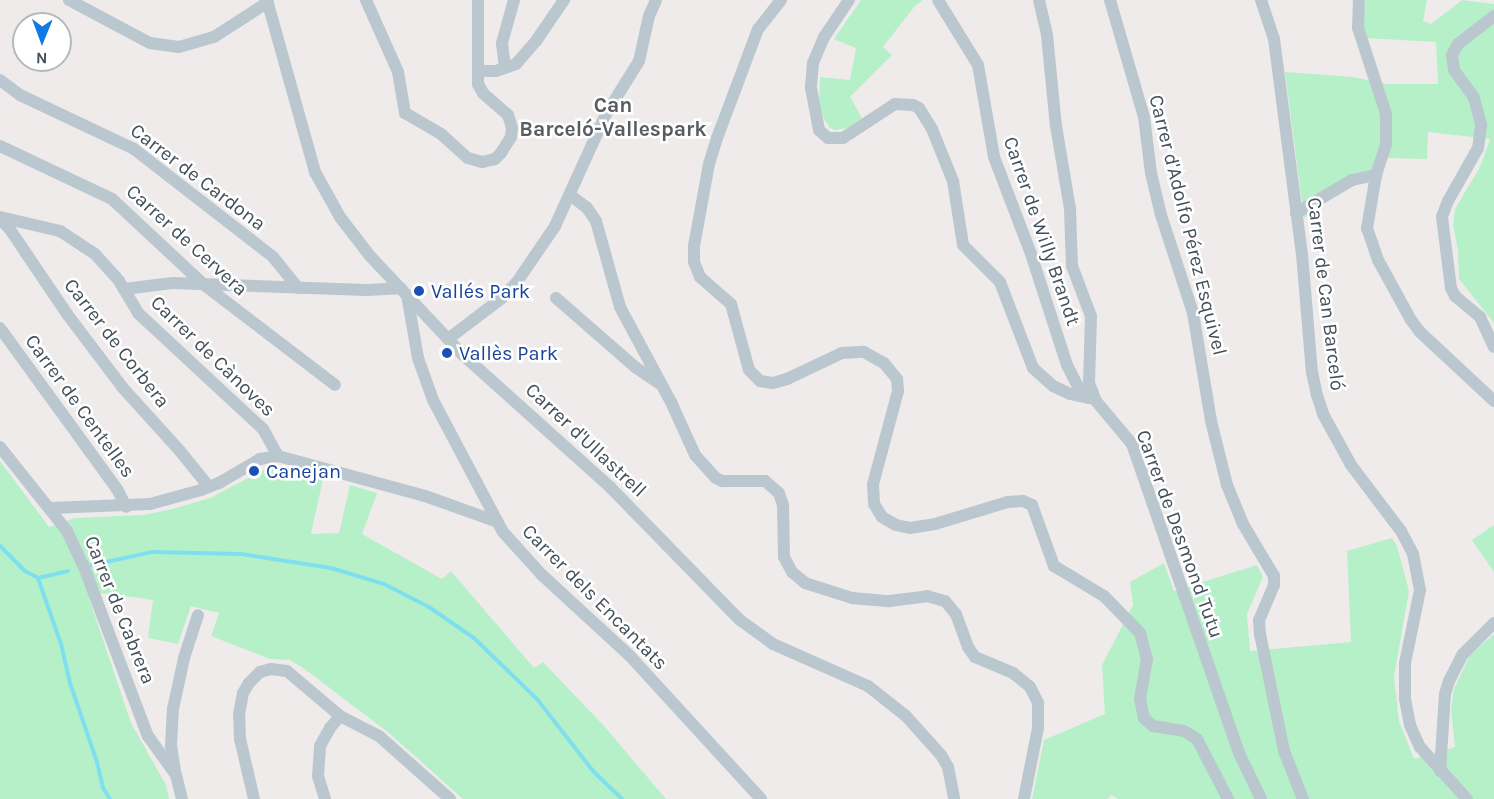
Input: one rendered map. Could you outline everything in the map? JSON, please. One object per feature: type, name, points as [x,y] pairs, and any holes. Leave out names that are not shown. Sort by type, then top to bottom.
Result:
[{"type":"street","points":[[69,0],[150,43],[179,47],[214,37],[267,1]]},
{"type":"street","points":[[366,0],[398,72],[405,113],[441,134],[468,158],[482,162],[495,159],[501,153],[511,137],[512,128],[508,115],[483,93],[478,74],[478,0]]},
{"type":"street","points":[[505,68],[502,43],[514,0]]},
{"type":"street","points":[[478,74],[505,68],[522,58],[564,0]]},
{"type":"street","points":[[448,339],[502,298],[517,282],[555,226],[606,114],[639,61],[649,16],[656,0]]},
{"type":"street","points":[[781,0],[758,29],[721,126],[709,164],[694,246],[694,262],[700,277],[731,304],[748,370],[760,381],[773,382],[787,379],[842,353],[864,352],[884,363],[894,374],[898,390],[873,484],[874,504],[882,517],[896,525],[910,528],[935,524],[1008,502],[1023,501],[1032,505],[1054,566],[1104,596],[1140,633],[1147,659],[1140,699],[1144,718],[1153,726],[1184,731],[1197,739],[1228,799]]},
{"type":"street","points":[[849,0],[824,37],[813,63],[812,87],[819,130],[828,138],[843,138],[895,104],[913,105],[919,108],[932,129],[953,181],[960,240],[1000,282],[1033,368],[1053,386],[1070,394],[1093,400]]},
{"type":"street","name":"Carrer de Willy Brandt","points":[[938,0],[978,65],[994,157],[1031,254],[1067,365],[1080,390],[1093,400]]},
{"type":"street","name":"Carrer de Desmond Tutu","points":[[1039,0],[1047,35],[1056,126],[1070,209],[1072,266],[1091,316],[1089,383],[1093,400],[1132,444],[1239,753],[1261,799]]},
{"type":"street","name":"Carrer d'Adolfo Pérez Esquivel","points":[[1110,0],[1144,117],[1151,173],[1161,215],[1193,313],[1211,421],[1227,485],[1243,524],[1274,576],[1274,585],[1260,620],[1260,634],[1284,751],[1303,799]]},
{"type":"street","name":"Carrer de Can Barceló","points":[[1261,0],[1270,19],[1274,39],[1296,213],[1312,372],[1323,414],[1360,479],[1401,531],[1418,572],[1420,590],[1405,663],[1405,699],[1410,725],[1420,747],[1467,799]]},
{"type":"street","points":[[1359,0],[1358,28],[1382,96],[1388,122],[1386,144],[1376,175],[1367,228],[1378,260],[1411,320],[1420,332],[1494,401]]},
{"type":"street","name":"Carrer d'Ullastrell","points":[[267,1],[315,172],[353,236],[448,339],[610,486],[726,607],[756,634],[773,644],[854,677],[906,716],[941,755],[948,767],[954,799]]},
{"type":"street","points":[[1494,16],[1458,44],[1452,55],[1454,70],[1474,98],[1481,124],[1478,148],[1448,201],[1442,217],[1451,288],[1455,296],[1480,317],[1494,347]]},
{"type":"street","name":"Carrer de Cardona","points":[[0,80],[20,95],[134,149],[273,257],[298,288]]},
{"type":"street","name":"Carrer de Cervera","points":[[0,146],[99,190],[112,199],[203,284],[335,386]]},
{"type":"street","points":[[1296,213],[1352,180],[1376,175]]},
{"type":"street","points":[[570,195],[587,208],[596,221],[617,301],[694,455],[711,474],[722,481],[765,481],[779,494],[783,505],[784,557],[798,579],[814,587],[852,598],[889,601],[927,596],[945,601],[956,614],[968,647],[975,657],[1012,673],[1027,683],[1036,697],[1038,728],[1024,799]]},
{"type":"street","name":"Carrer de Cànoves","points":[[0,218],[33,224],[71,236],[95,254],[124,289],[138,314],[262,429],[278,456]]},
{"type":"street","name":"Carrer de Corbera","points":[[0,218],[116,379],[209,487]]},
{"type":"street","points":[[124,289],[173,283],[404,292]]},
{"type":"street","name":"Carrer dels Encantats","points":[[404,292],[418,358],[433,400],[498,522],[514,547],[630,656],[761,799]]},
{"type":"street","points":[[556,298],[635,367],[660,384]]},
{"type":"street","name":"Carrer de Centelles","points":[[0,328],[117,489],[126,507]]},
{"type":"street","name":"Carrer de Cabrera","points":[[0,447],[67,531],[84,567],[148,736],[176,775],[182,799]]},
{"type":"street","points":[[50,508],[126,507],[150,504],[209,487],[260,459],[278,456],[424,496],[498,522]]},
{"type":"street","points":[[176,775],[171,746],[173,709],[184,658],[198,615]]},
{"type":"street","points":[[1440,771],[1445,694],[1449,681],[1459,659],[1494,623]]},
{"type":"street","points":[[254,799],[239,726],[243,693],[260,672],[279,669],[287,671],[303,682],[340,716],[379,736],[450,799]]},
{"type":"street","points":[[325,799],[318,776],[320,746],[340,716]]},
{"type":"green space","points":[[861,0],[923,0],[915,6],[883,47],[892,55],[850,97],[862,118],[847,128],[836,130],[830,128],[824,119],[819,103],[820,77],[850,80],[856,48],[834,39]]},
{"type":"green space","points":[[1366,0],[1427,0],[1423,21],[1431,24],[1462,0],[1494,4],[1494,323],[1459,279],[1458,250],[1453,225],[1455,209],[1480,167],[1490,139],[1428,132],[1427,159],[1388,158],[1304,218],[1285,72],[1353,77],[1387,84],[1438,84],[1436,42],[1365,38],[1362,17]]},
{"type":"green space","points":[[0,461],[49,527],[75,518],[143,515],[173,509],[210,498],[262,471],[274,469],[323,479],[311,534],[339,533],[350,485],[377,493],[362,534],[442,579],[451,571],[534,668],[543,662],[604,726],[666,799],[463,799],[389,733],[306,670],[290,660],[270,659],[211,636],[219,613],[191,606],[178,644],[148,638],[153,600],[103,593],[89,598],[131,723],[166,785],[169,799],[0,799]]},
{"type":"green space","points":[[1494,525],[1494,572],[1472,540]]},
{"type":"green space","points":[[1392,538],[1397,546],[1409,591],[1394,677],[1399,721],[1414,759],[1455,747],[1451,709],[1454,689],[1470,655],[1494,634],[1494,799],[1118,799],[1111,795],[1108,799],[1032,799],[1044,740],[1105,714],[1102,665],[1133,605],[1130,582],[1164,563],[1174,591],[1257,565],[1263,577],[1247,614],[1250,651],[1351,642],[1347,551]]},
{"type":"waterway","points":[[0,546],[25,571],[38,578],[68,571]]},
{"type":"waterway","points":[[92,565],[152,552],[241,554],[331,568],[384,584],[429,607],[474,638],[537,699],[593,771],[622,799]]},
{"type":"waterway","points":[[38,578],[61,644],[70,683],[97,762],[103,788],[110,799]]},
{"type":"place","name":"Vallés Park","points":[[419,291]]},
{"type":"place","name":"Vallès Park","points":[[447,353]]},
{"type":"place","name":"Canejan","points":[[254,471]]},
{"type":"district","name":"Can Barceló-Vallespark","points":[[613,117]]}]
